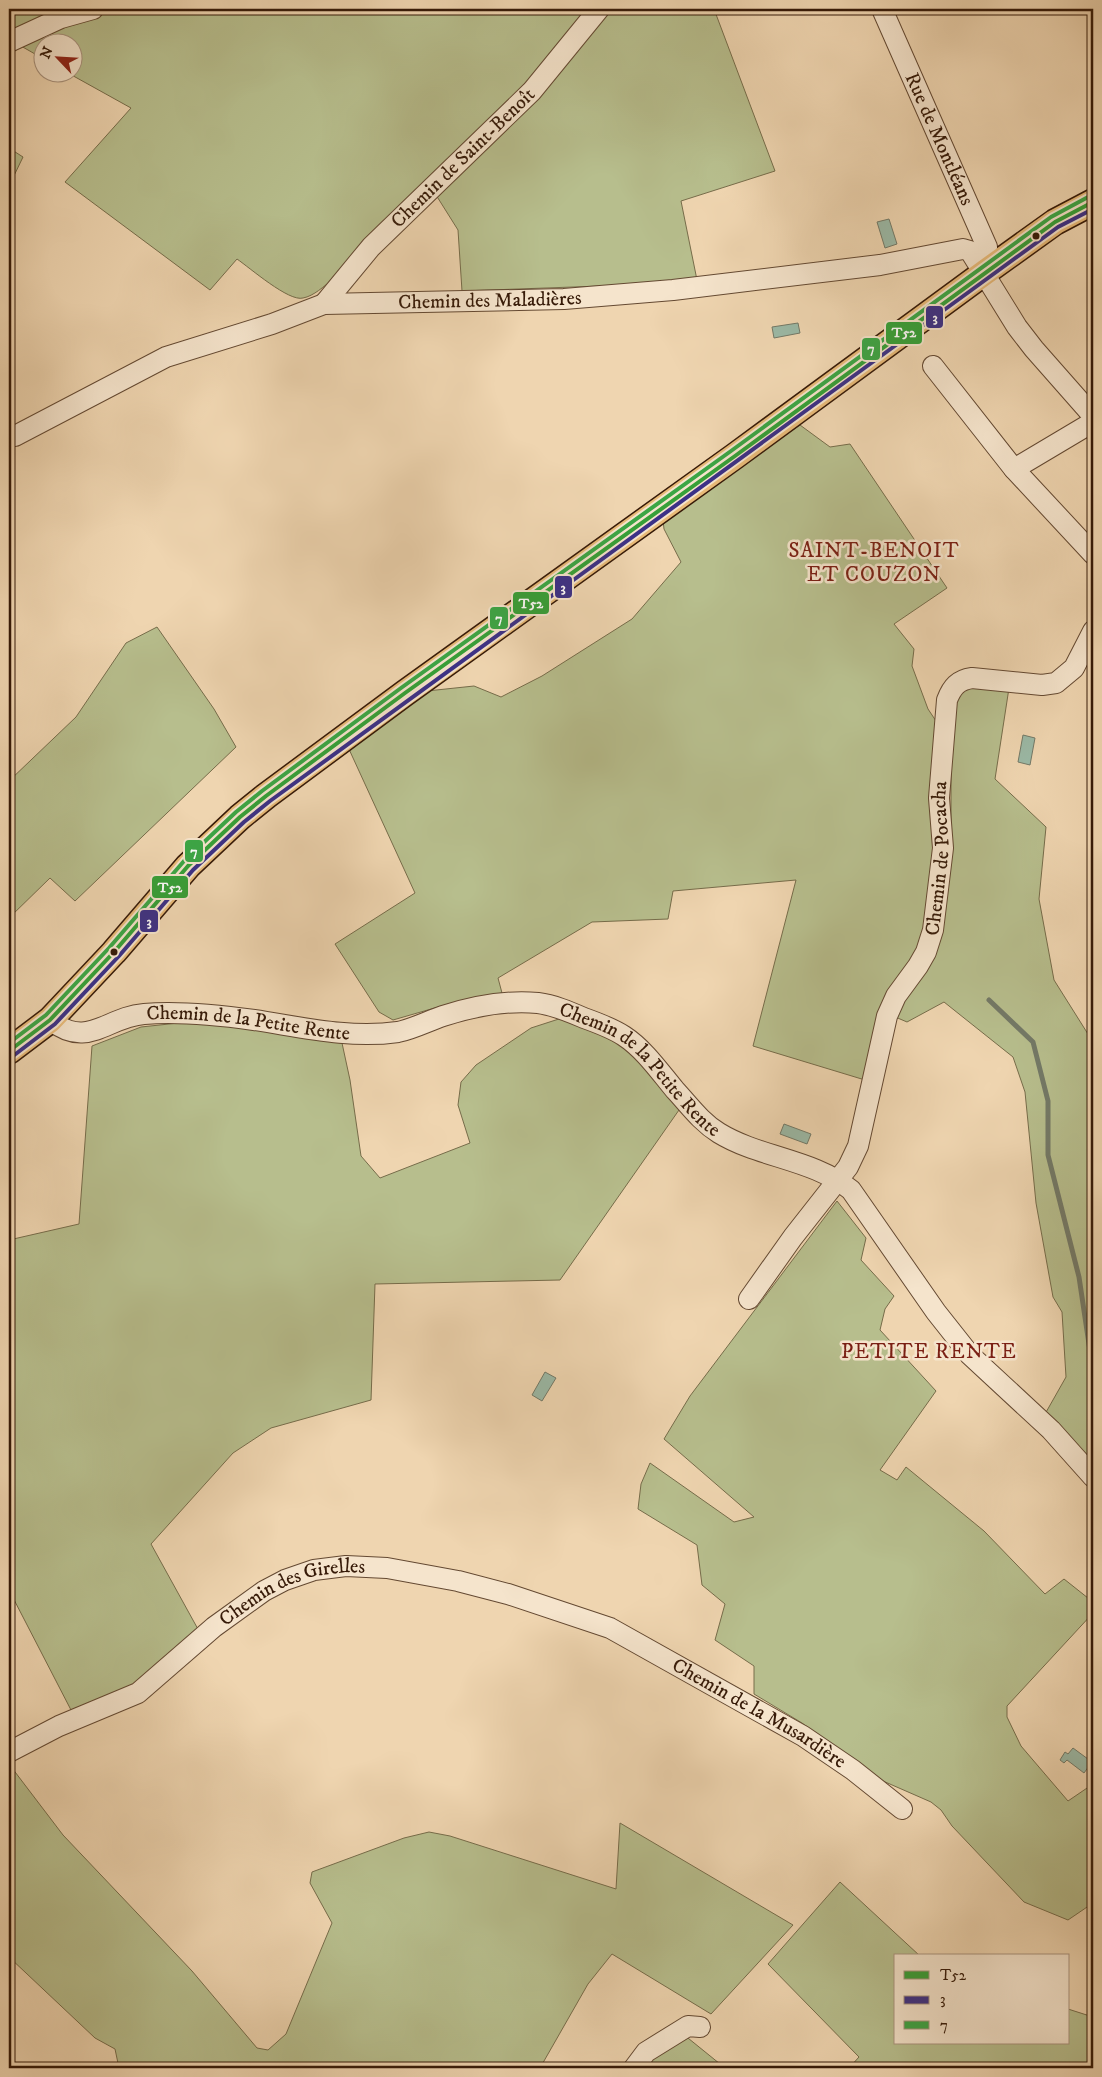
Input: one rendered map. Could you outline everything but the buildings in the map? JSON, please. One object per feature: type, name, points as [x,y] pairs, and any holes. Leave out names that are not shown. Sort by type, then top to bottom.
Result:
[{"type":"main road","points":[[9,1051],[50,1020],[114,952],[188,866],[240,817],[382,710],[735,456],[984,273],[1055,222],[1093,202]]},
{"type":"street","points":[[9,42],[61,18],[93,9]]},
{"type":"street","name":"Chemin de Saint-Benoît","points":[[324,304],[371,246],[532,91],[599,9]]},
{"type":"street","name":"Rue de Montléans","points":[[882,9],[987,247],[984,273]]},
{"type":"street","name":"Chemin des Maladières","points":[[9,437],[15,436],[166,357],[272,324],[324,304],[584,298],[673,290],[880,264],[963,250],[970,251],[1017,327],[1034,349],[1093,416]]},
{"type":"street","points":[[933,366],[1014,469],[1093,554]]},
{"type":"street","points":[[1014,469],[1093,422]]},
{"type":"street","name":"Chemin de Pocacha","points":[[838,1178],[848,1167],[858,1146],[887,1016],[896,996],[926,952],[933,930],[943,848],[939,798],[941,761],[948,700],[951,690],[964,679],[972,678],[1042,685],[1056,683],[1074,668],[1093,631]]},
{"type":"street","name":"Chemin de la Petite Rente","points":[[50,1020],[59,1027],[74,1034],[94,1031],[125,1018],[142,1014],[192,1014],[353,1034],[399,1032],[444,1016],[497,1003],[538,1003],[612,1029],[626,1037],[642,1052],[702,1121],[719,1134],[838,1178],[851,1190],[936,1312],[970,1355],[1051,1430],[1093,1477]]},
{"type":"street","points":[[749,1299],[838,1178]]},
{"type":"street","name":"Chemin des Girelles","points":[[9,1752],[59,1726],[138,1693],[238,1609],[271,1587],[314,1570],[346,1566],[387,1568],[458,1581],[550,1607],[610,1628]]},
{"type":"street","name":"Chemin de la Musardière","points":[[610,1628],[803,1736],[853,1770],[902,1809]]},
{"type":"street","points":[[634,2068],[646,2052],[688,2026],[700,2027]]},
{"type":"green space","points":[[9,9],[72,9],[9,32]]},
{"type":"green space","points":[[116,9],[594,9],[544,69],[332,280],[315,293],[303,298],[297,298],[279,290],[237,259],[210,290],[65,182],[131,108],[82,81],[82,32],[37,32]]},
{"type":"green space","points":[[608,9],[714,9],[775,171],[681,201],[697,280],[601,286],[462,291],[458,230],[436,195]]},
{"type":"green space","points":[[32,33],[32,52],[21,46],[9,56],[9,40]]},
{"type":"green space","points":[[9,148],[23,157],[9,186]]},
{"type":"green space","points":[[800,425],[830,447],[850,444],[947,588],[894,624],[914,649],[912,666],[928,709],[936,721],[936,831],[927,924],[865,1080],[753,1046],[796,880],[673,891],[668,919],[592,922],[498,978],[502,993],[452,1003],[393,1020],[379,1012],[335,944],[415,893],[348,747],[427,691],[474,686],[501,697],[542,676],[632,619],[681,562],[664,529],[663,520]]},
{"type":"green space","points":[[157,627],[214,709],[236,747],[75,901],[50,878],[9,918],[9,781],[76,717],[126,643]]},
{"type":"green space","points":[[973,685],[1009,688],[995,779],[1046,827],[1039,899],[1054,980],[1093,1042],[1093,1468],[1045,1414],[1066,1377],[1062,1312],[1053,1297],[1036,1203],[1025,1092],[1013,1057],[944,1002],[907,1022],[893,1016],[902,995],[951,843],[951,723],[956,700],[962,689]]},
{"type":"green space","points":[[565,1017],[626,1046],[647,1066],[679,1110],[560,1280],[375,1284],[371,1400],[271,1428],[233,1453],[151,1544],[199,1631],[148,1677],[117,1692],[71,1710],[9,1590],[9,1240],[79,1224],[92,1046],[141,1027],[197,1021],[342,1043],[350,1080],[361,1156],[380,1178],[470,1143],[458,1105],[461,1082],[476,1065],[531,1028]]},
{"type":"green space","points":[[837,1201],[866,1238],[861,1260],[894,1296],[885,1309],[880,1330],[936,1391],[880,1470],[897,1480],[906,1467],[984,1531],[1045,1594],[1064,1579],[1093,1602],[1093,1613],[1007,1706],[1007,1717],[1021,1746],[1068,1801],[1090,1786],[1093,1781],[1093,1903],[1068,1920],[1024,1902],[952,1826],[941,1810],[931,1802],[883,1781],[802,1723],[754,1694],[754,1666],[715,1640],[725,1604],[702,1585],[697,1545],[638,1509],[641,1484],[650,1463],[734,1522],[754,1517],[664,1439],[690,1396]]},
{"type":"green space","points":[[9,1764],[63,1835],[192,1971],[257,2048],[268,2050],[286,2034],[332,1923],[310,1883],[312,1872],[404,1838],[429,1832],[450,1836],[616,1889],[620,1823],[793,1925],[711,2014],[612,1954],[588,1984],[540,2068],[119,2068],[115,2049],[95,2038],[9,1957]]},
{"type":"green space","points":[[840,1882],[918,1954],[894,1954],[894,2044],[1070,2044],[1070,2010],[1093,2017],[1093,2068],[849,2068],[859,2057],[768,1964]]},
{"type":"green space","points":[[683,2034],[725,2068],[641,2068]]},
{"type":"shaded area","points":[[889,219],[897,244],[885,248],[877,222]]},
{"type":"shaded area","points":[[798,323],[800,333],[774,338],[772,327]]},
{"type":"shaded area","points":[[1023,735],[1035,738],[1030,765],[1018,762]]},
{"type":"shaded area","points":[[784,1124],[811,1134],[807,1144],[780,1134]]},
{"type":"shaded area","points":[[545,1372],[556,1378],[542,1401],[532,1395]]},
{"type":"shaded area","points":[[1073,1748],[1092,1762],[1084,1773],[1067,1760],[1064,1763],[1060,1760],[1065,1752],[1068,1754]]},
{"type":"waterway","points":[[989,1000],[1033,1042],[1048,1101],[1048,1155],[1079,1277],[1093,1371]]},
{"type":"transit line","name":"7","points":[[9,1043],[46,1015],[109,948],[184,861],[236,812],[262,791],[401,688],[731,451],[1051,217],[1090,196]]},
{"type":"transit line","name":"T52","points":[[9,1051],[50,1020],[114,952],[188,866],[240,817],[266,796],[405,693],[735,456],[1055,222],[1093,202]]},
{"type":"transit line","name":"3","points":[[13,1056],[55,1024],[119,956],[193,870],[244,822],[270,801],[1058,227],[1093,209]]},
{"type":"district","name":"SAINT-BENOIT ET COUZON","points":[[874,563]]},
{"type":"district","name":"PETITE RENTE","points":[[929,1352]]}]
